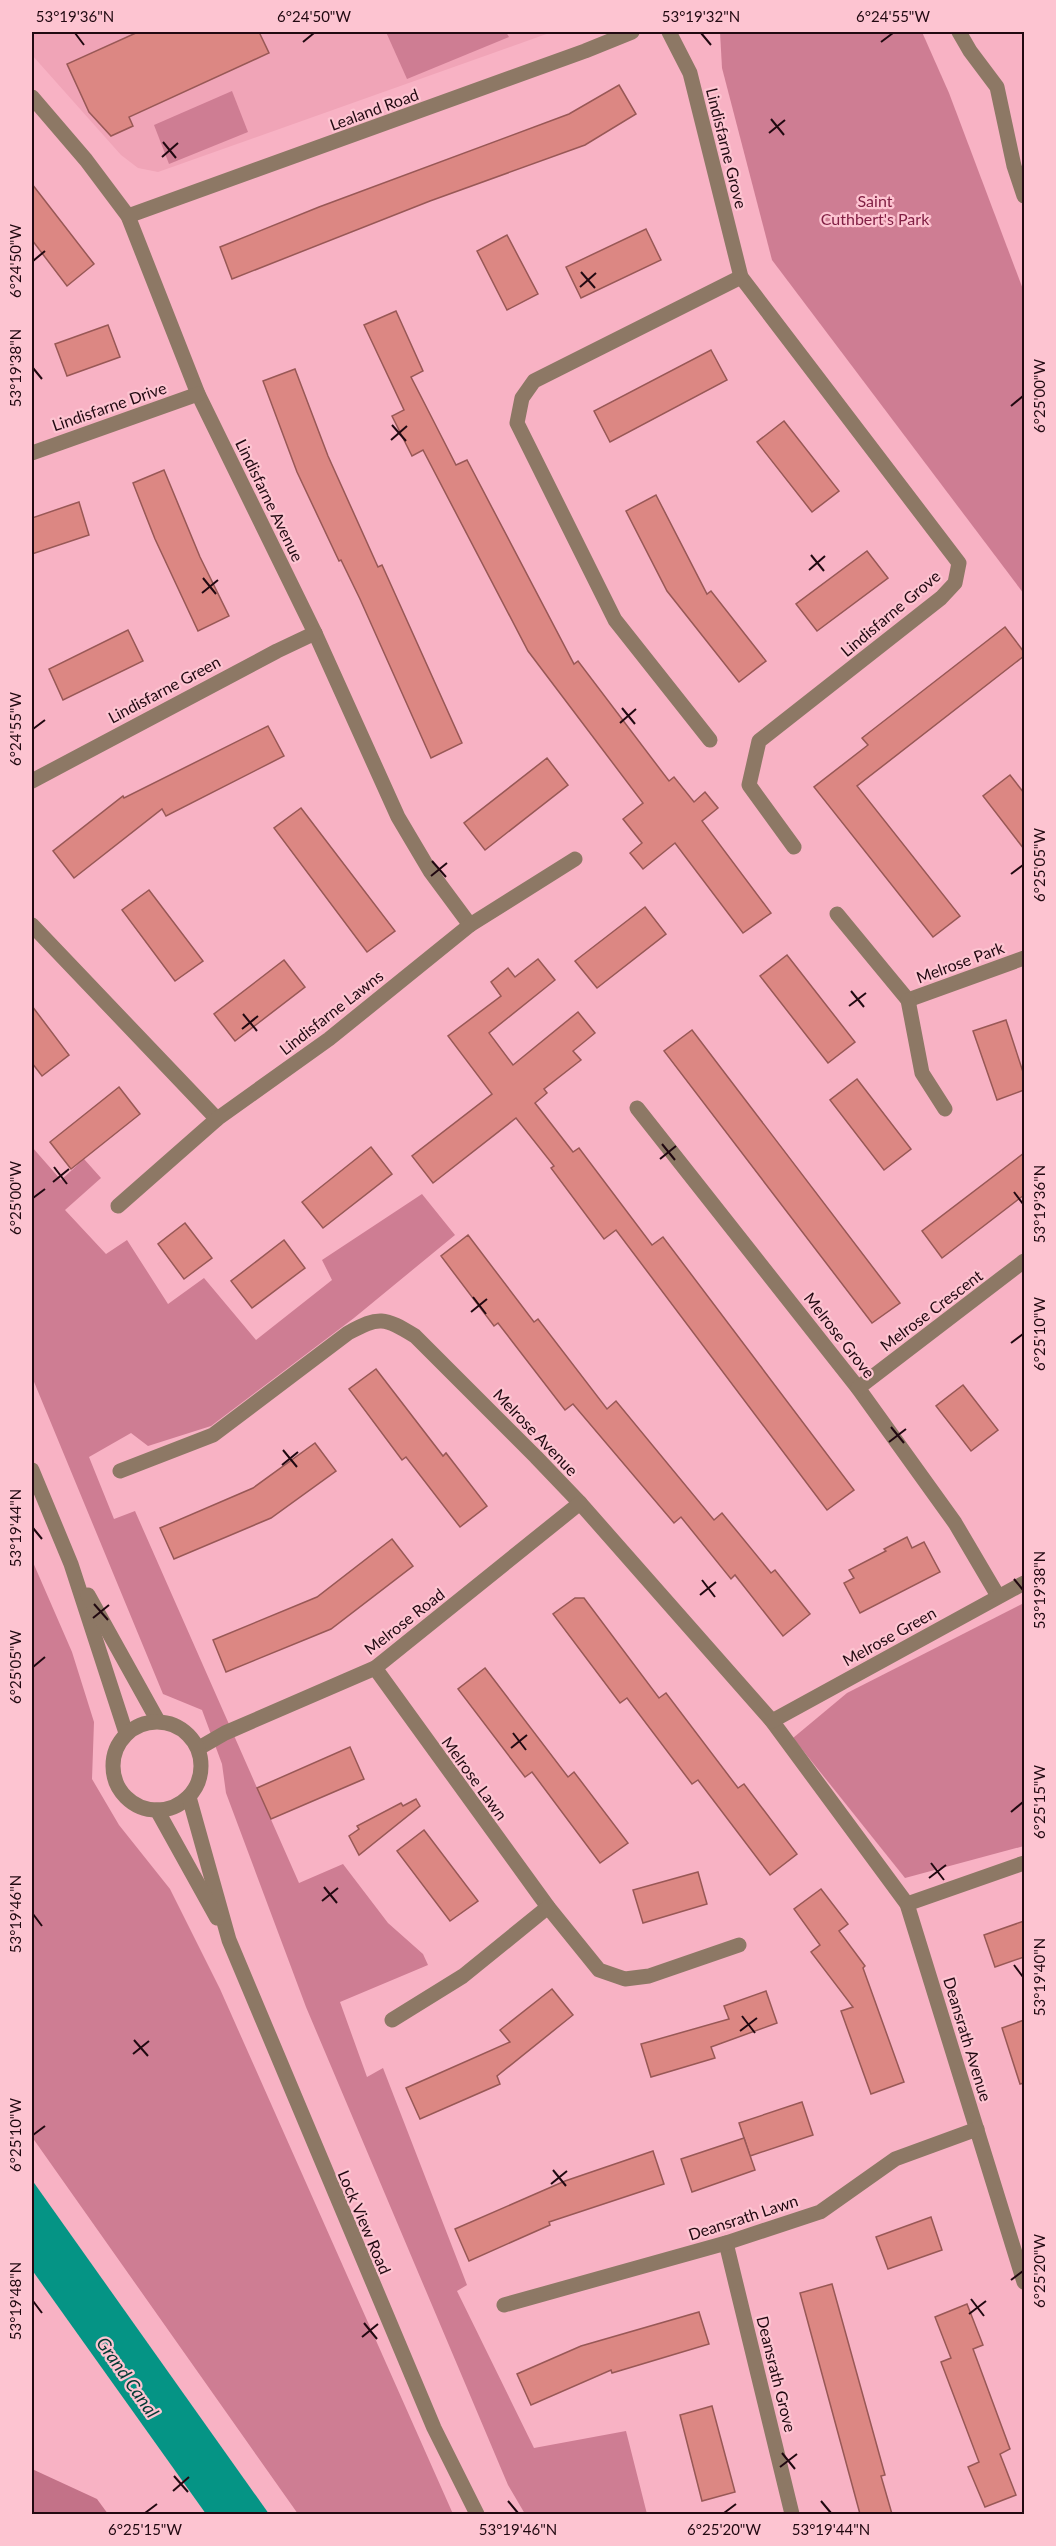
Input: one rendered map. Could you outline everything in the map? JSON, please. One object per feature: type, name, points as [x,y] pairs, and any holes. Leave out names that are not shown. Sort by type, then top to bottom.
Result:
[{"type":"street","name":"Lealand Road","points":[[128,216],[632,32]]},
{"type":"street","name":"Lindisfarne Grove","points":[[669,32],[690,73],[741,277],[959,563],[955,582],[940,598],[759,741],[749,785],[794,847]]},
{"type":"street","points":[[959,32],[997,87],[1014,165],[1024,196]]},
{"type":"street","name":"Lindisfarne Avenue","points":[[32,97],[86,160],[128,216],[198,394],[315,633],[398,816],[430,871],[470,925]]},
{"type":"street","points":[[710,740],[615,620],[517,423],[522,398],[534,381],[741,277]]},
{"type":"street","name":"Lindisfarne Drive","points":[[32,453],[198,394]]},
{"type":"street","name":"Lindisfarne Green","points":[[32,781],[266,656],[315,633]]},
{"type":"street","name":"Lindisfarne Lawns","points":[[117,1206],[217,1119],[329,1039],[470,925],[576,859]]},
{"type":"street","name":"Melrose Park","points":[[837,914],[908,1000],[922,1073],[945,1109]]},
{"type":"street","points":[[32,925],[217,1119]]},
{"type":"street","name":"Melrose Park","points":[[908,1000],[1024,958]]},
{"type":"street","name":"Melrose Grove","points":[[637,1108],[858,1388],[955,1523],[998,1596]]},
{"type":"street","name":"Melrose Crescent","points":[[858,1388],[1024,1261]]},
{"type":"street","name":"Melrose Avenue","points":[[120,1471],[213,1435],[348,1333],[372,1320],[393,1322],[415,1336],[579,1503],[772,1721],[845,1822]]},
{"type":"street","points":[[32,1470],[71,1564],[126,1734]]},
{"type":"street","name":"Melrose Road","points":[[199,1748],[225,1734],[375,1668],[579,1503]]},
{"type":"street","points":[[71,1564],[158,1721]]},
{"type":"street","name":"Melrose Green","points":[[772,1721],[1024,1583]]},
{"type":"street","name":"Melrose Lawn","points":[[375,1668],[548,1907],[599,1970],[625,1979],[649,1976],[739,1945]]},
{"type":"street","points":[[158,1721],[182,1728],[192,1737],[199,1748],[202,1761],[197,1787],[189,1797],[179,1805],[157,1810],[142,1808],[129,1800],[113,1775],[113,1760],[117,1746],[126,1734],[146,1722],[158,1721]]},
{"type":"street","name":"Lock View Road","points":[[189,1797],[229,1940]]},
{"type":"street","name":"Lock View Road","points":[[157,1810],[229,1940],[434,2428],[477,2514]]},
{"type":"street","name":"Deansrath Avenue","points":[[845,1822],[908,1904],[1024,2282]]},
{"type":"street","points":[[908,1904],[1024,1863]]},
{"type":"street","points":[[392,2020],[463,1976],[548,1907]]},
{"type":"street","name":"Deansrath Lawn","points":[[504,2305],[726,2243],[820,2212],[895,2158],[976,2129]]},
{"type":"street","name":"Deansrath Grove","points":[[726,2243],[792,2514]]},
{"type":"shaded area","points":[[32,32],[552,32],[158,172],[138,168],[121,155],[32,55]]},
{"type":"shaded area","points":[[32,2469],[97,2499],[108,2514],[32,2514]]},
{"type":"green space","points":[[386,32],[506,32],[509,37],[407,79]]},
{"type":"green space","name":"Saint Cuthbert's Park","points":[[720,32],[922,32],[949,93],[1024,292],[1024,594],[772,260],[722,68]]},
{"type":"green space","points":[[232,91],[248,132],[169,164],[154,125]]},
{"type":"green space","points":[[32,1147],[61,1180],[84,1159],[101,1178],[65,1210],[106,1254],[127,1240],[168,1304],[204,1278],[256,1340],[332,1280],[322,1260],[422,1194],[455,1235],[354,1318],[211,1426],[148,1446],[131,1433],[89,1457],[114,1519],[135,1511],[299,1883],[343,1864],[388,1923],[423,1954],[428,1965],[340,2002],[367,2077],[383,2068],[467,2285],[457,2291],[534,2448],[626,2431],[647,2514],[525,2514],[508,2485],[306,2007],[226,1793],[222,1764],[202,1710],[163,1694],[32,1377]]},
{"type":"green space","points":[[32,1560],[72,1652],[94,1722],[92,1779],[119,1825],[170,1889],[220,1989],[453,2514],[298,2514],[32,2137]]},
{"type":"green space","points":[[1024,1603],[1024,1846],[905,1878],[793,1738],[847,1693]]},
{"type":"water","name":"Grand Canal","points":[[32,2180],[269,2514],[206,2514],[32,2270]]},
{"type":"building","points":[[138,32],[259,32],[269,53],[129,117],[133,126],[111,136],[89,112],[67,64]]},
{"type":"building","points":[[619,85],[636,114],[585,145],[430,201],[232,279],[220,247],[319,207],[569,114]]},
{"type":"building","points":[[32,184],[94,264],[67,286],[32,240]]},
{"type":"building","points":[[646,229],[661,260],[581,298],[566,267]]},
{"type":"building","points":[[507,235],[538,294],[507,310],[477,251]]},
{"type":"building","points":[[396,311],[423,371],[411,377],[456,465],[467,460],[574,664],[578,661],[669,781],[674,777],[694,802],[705,792],[718,808],[702,821],[771,913],[743,933],[675,843],[643,869],[630,853],[642,843],[623,819],[643,803],[528,651],[423,450],[412,456],[392,416],[404,410],[364,325]]},
{"type":"building","points":[[108,325],[120,357],[67,376],[55,344]]},
{"type":"building","points":[[711,350],[727,380],[610,442],[594,411]]},
{"type":"building","points":[[295,369],[328,456],[378,567],[382,565],[462,743],[431,758],[360,599],[341,560],[339,561],[297,472],[263,381]]},
{"type":"building","points":[[784,421],[839,491],[812,512],[757,442]]},
{"type":"building","points":[[164,470],[200,557],[229,616],[198,631],[155,539],[133,483]]},
{"type":"building","points":[[656,495],[707,594],[711,591],[766,661],[739,682],[667,591],[626,511]]},
{"type":"building","points":[[79,502],[89,535],[32,554],[32,518]]},
{"type":"building","points":[[867,551],[888,578],[817,631],[796,604]]},
{"type":"building","points":[[1005,627],[1024,652],[1024,656],[857,786],[960,916],[933,937],[814,787],[868,745],[862,738]]},
{"type":"building","points":[[128,630],[143,661],[63,700],[49,669]]},
{"type":"building","points":[[268,726],[284,756],[166,816],[162,809],[74,878],[53,851],[123,796],[124,798]]},
{"type":"building","points":[[547,758],[568,785],[485,850],[464,823]]},
{"type":"building","points":[[1010,775],[1024,793],[1024,849],[983,796]]},
{"type":"building","points":[[301,808],[395,931],[367,952],[274,828]]},
{"type":"building","points":[[149,890],[203,961],[175,981],[122,910]]},
{"type":"building","points":[[645,907],[666,934],[597,988],[575,961]]},
{"type":"building","points":[[787,955],[855,1042],[828,1063],[760,976]]},
{"type":"building","points":[[538,959],[555,980],[489,1033],[513,1065],[578,1012],[595,1033],[573,1051],[581,1060],[544,1089],[547,1093],[535,1103],[573,1152],[579,1148],[652,1245],[663,1237],[854,1490],[827,1510],[616,1230],[604,1239],[551,1168],[554,1166],[516,1118],[433,1183],[412,1156],[492,1094],[448,1036],[501,996],[491,982],[508,968],[515,977]]},
{"type":"building","points":[[284,960],[305,987],[235,1041],[214,1014]]},
{"type":"building","points":[[32,1006],[69,1055],[42,1076],[32,1063]]},
{"type":"building","points":[[1006,1020],[1024,1075],[1024,1090],[997,1100],[973,1031]]},
{"type":"building","points":[[692,1030],[900,1303],[872,1323],[664,1051]]},
{"type":"building","points":[[857,1079],[911,1149],[884,1170],[830,1100]]},
{"type":"building","points":[[119,1087],[140,1114],[71,1169],[50,1142]]},
{"type":"building","points":[[371,1147],[392,1174],[323,1228],[302,1202]]},
{"type":"building","points":[[1024,1153],[1024,1195],[942,1258],[922,1231]]},
{"type":"building","points":[[185,1223],[212,1258],[184,1279],[158,1244]]},
{"type":"building","points":[[468,1235],[534,1322],[538,1319],[607,1409],[616,1401],[714,1520],[722,1513],[771,1573],[775,1570],[810,1614],[783,1636],[735,1575],[731,1579],[681,1517],[674,1523],[573,1404],[565,1410],[498,1323],[494,1326],[441,1256]]},
{"type":"building","points":[[284,1240],[305,1268],[252,1308],[231,1281]]},
{"type":"building","points":[[376,1369],[443,1456],[446,1453],[487,1506],[460,1527],[406,1457],[402,1460],[349,1389]]},
{"type":"building","points":[[963,1385],[998,1430],[971,1451],[936,1406]]},
{"type":"building","points":[[315,1443],[336,1471],[271,1518],[174,1559],[160,1528],[253,1488]]},
{"type":"building","points":[[907,1537],[912,1548],[924,1542],[940,1572],[860,1613],[844,1583],[854,1578],[849,1570]]},
{"type":"building","points":[[392,1539],[413,1566],[331,1629],[226,1672],[213,1640],[317,1597]]},
{"type":"building","points":[[575,1598],[584,1598],[659,1698],[666,1693],[738,1788],[744,1784],[797,1854],[770,1875],[698,1780],[692,1784],[627,1698],[620,1703],[553,1614]]},
{"type":"building","points":[[485,1668],[568,1777],[574,1772],[628,1843],[600,1863],[532,1772],[525,1777],[458,1689]]},
{"type":"building","points":[[350,1747],[364,1779],[271,1819],[257,1788]]},
{"type":"building","points":[[416,1799],[420,1806],[359,1855],[349,1836],[359,1829],[357,1826],[401,1803],[403,1806]]},
{"type":"building","points":[[424,1830],[478,1901],[450,1921],[397,1851]]},
{"type":"building","points":[[698,1872],[707,1904],[643,1923],[633,1890]]},
{"type":"building","points":[[821,1889],[848,1924],[839,1931],[865,1966],[863,1968],[904,2082],[871,2094],[841,2011],[853,2007],[811,1952],[820,1945],[794,1909]]},
{"type":"building","points":[[1024,1921],[1024,1957],[995,1967],[984,1935]]},
{"type":"building","points":[[552,1989],[573,2015],[497,2076],[500,2084],[420,2119],[406,2088],[510,2042],[500,2030]]},
{"type":"building","points":[[766,1991],[777,2023],[711,2047],[715,2058],[651,2077],[641,2044],[729,2019],[724,2006]]},
{"type":"building","points":[[1024,2020],[1024,2083],[1020,2084],[1002,2028]]},
{"type":"building","points":[[802,2102],[813,2135],[750,2156],[739,2123]]},
{"type":"building","points":[[744,2138],[755,2170],[692,2192],[681,2159]]},
{"type":"building","points":[[653,2151],[664,2184],[549,2222],[550,2225],[469,2261],[455,2229],[565,2181]]},
{"type":"building","points":[[931,2217],[942,2250],[888,2269],[876,2237]]},
{"type":"building","points":[[832,2284],[885,2475],[881,2476],[892,2514],[860,2514],[800,2293]]},
{"type":"building","points":[[967,2304],[983,2345],[973,2349],[1010,2449],[1000,2454],[1016,2495],[985,2507],[968,2467],[979,2462],[941,2362],[951,2358],[935,2317]]},
{"type":"building","points":[[699,2312],[709,2344],[612,2373],[611,2370],[531,2405],[517,2374],[581,2346]]},
{"type":"building","points":[[712,2406],[735,2492],[702,2501],[680,2415]]}]
